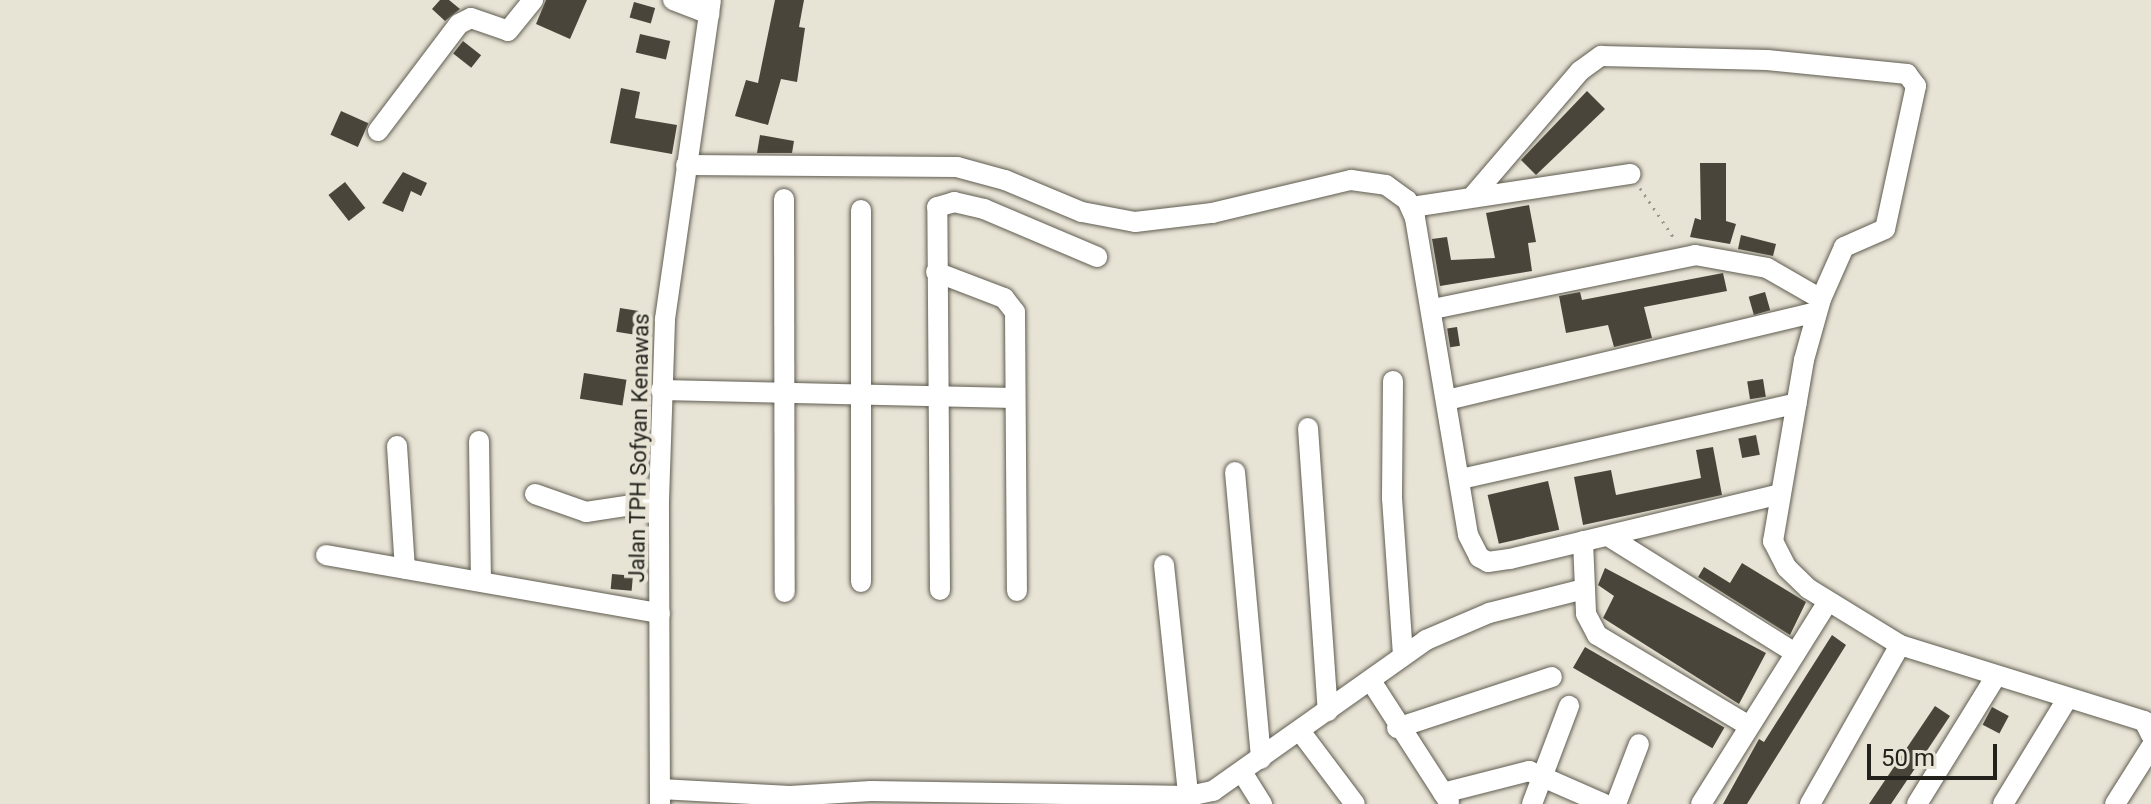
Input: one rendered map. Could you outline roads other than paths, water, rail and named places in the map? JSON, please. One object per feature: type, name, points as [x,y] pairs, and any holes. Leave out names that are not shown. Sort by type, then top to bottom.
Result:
[{"type":"street","points":[[378,131],[459,24],[471,18],[508,31],[533,0]]},
{"type":"street","points":[[673,0],[710,7]]},
{"type":"street","name":"Jalan TPH Sofyan Kenawas","points":[[660,796],[661,390],[686,165],[710,7]]},
{"type":"street","points":[[1472,197],[1580,71],[1601,56],[1767,60],[1907,74],[1916,86],[1885,229],[1844,247],[1818,306],[1774,528],[1778,556],[1827,603],[1900,645],[2144,721],[2151,735]]},
{"type":"street","points":[[686,165],[957,167],[1005,180],[1082,212],[1135,222],[1212,213],[1351,180],[1386,185],[1412,207],[1433,309],[1469,544],[1488,562],[1780,494]]},
{"type":"street","points":[[1412,207],[1631,174]]},
{"type":"street","points":[[784,199],[782,393],[785,592]]},
{"type":"street","points":[[940,590],[936,211],[946,202],[984,209],[1097,257]]},
{"type":"street","points":[[861,210],[864,394],[861,582]]},
{"type":"street","points":[[1433,309],[1695,255],[1767,268],[1818,306]]},
{"type":"street","points":[[936,272],[1013,306],[1017,591]]},
{"type":"street","points":[[1447,400],[1818,306]]},
{"type":"street","points":[[1393,381],[1392,498],[1403,656]]},
{"type":"street","points":[[661,390],[1015,398]]},
{"type":"street","points":[[1461,479],[1797,403]]},
{"type":"street","points":[[1308,428],[1328,711]]},
{"type":"street","points":[[479,441],[481,581]]},
{"type":"street","points":[[397,446],[405,569]]},
{"type":"street","points":[[1235,472],[1261,759]]},
{"type":"street","points":[[535,494],[586,512],[659,501]]},
{"type":"street","points":[[1608,536],[1795,653]]},
{"type":"street","points":[[1583,541],[1588,622],[1597,635],[1749,726]]},
{"type":"street","points":[[326,555],[660,613]]},
{"type":"street","points":[[1164,565],[1189,800]]},
{"type":"street","points":[[660,796],[790,800],[871,797],[1189,800],[1213,791],[1242,772],[1403,656],[1449,628],[1489,613],[1584,589]]},
{"type":"street","points":[[1701,804],[1827,603]]},
{"type":"street","points":[[1810,804],[1900,645]]},
{"type":"street","points":[[1917,804],[1996,676]]},
{"type":"street","points":[[1397,728],[1552,677]]},
{"type":"street","points":[[1371,681],[1397,728],[1447,799],[1516,773],[1541,775],[1604,804]]},
{"type":"street","points":[[2003,804],[2067,699]]},
{"type":"street","points":[[1532,804],[1569,706]]},
{"type":"street","points":[[1300,731],[1355,804]]},
{"type":"street","points":[[1616,804],[1639,744]]},
{"type":"street","points":[[2115,804],[2151,747]]},
{"type":"street","points":[[1242,772],[1262,804]]}]
